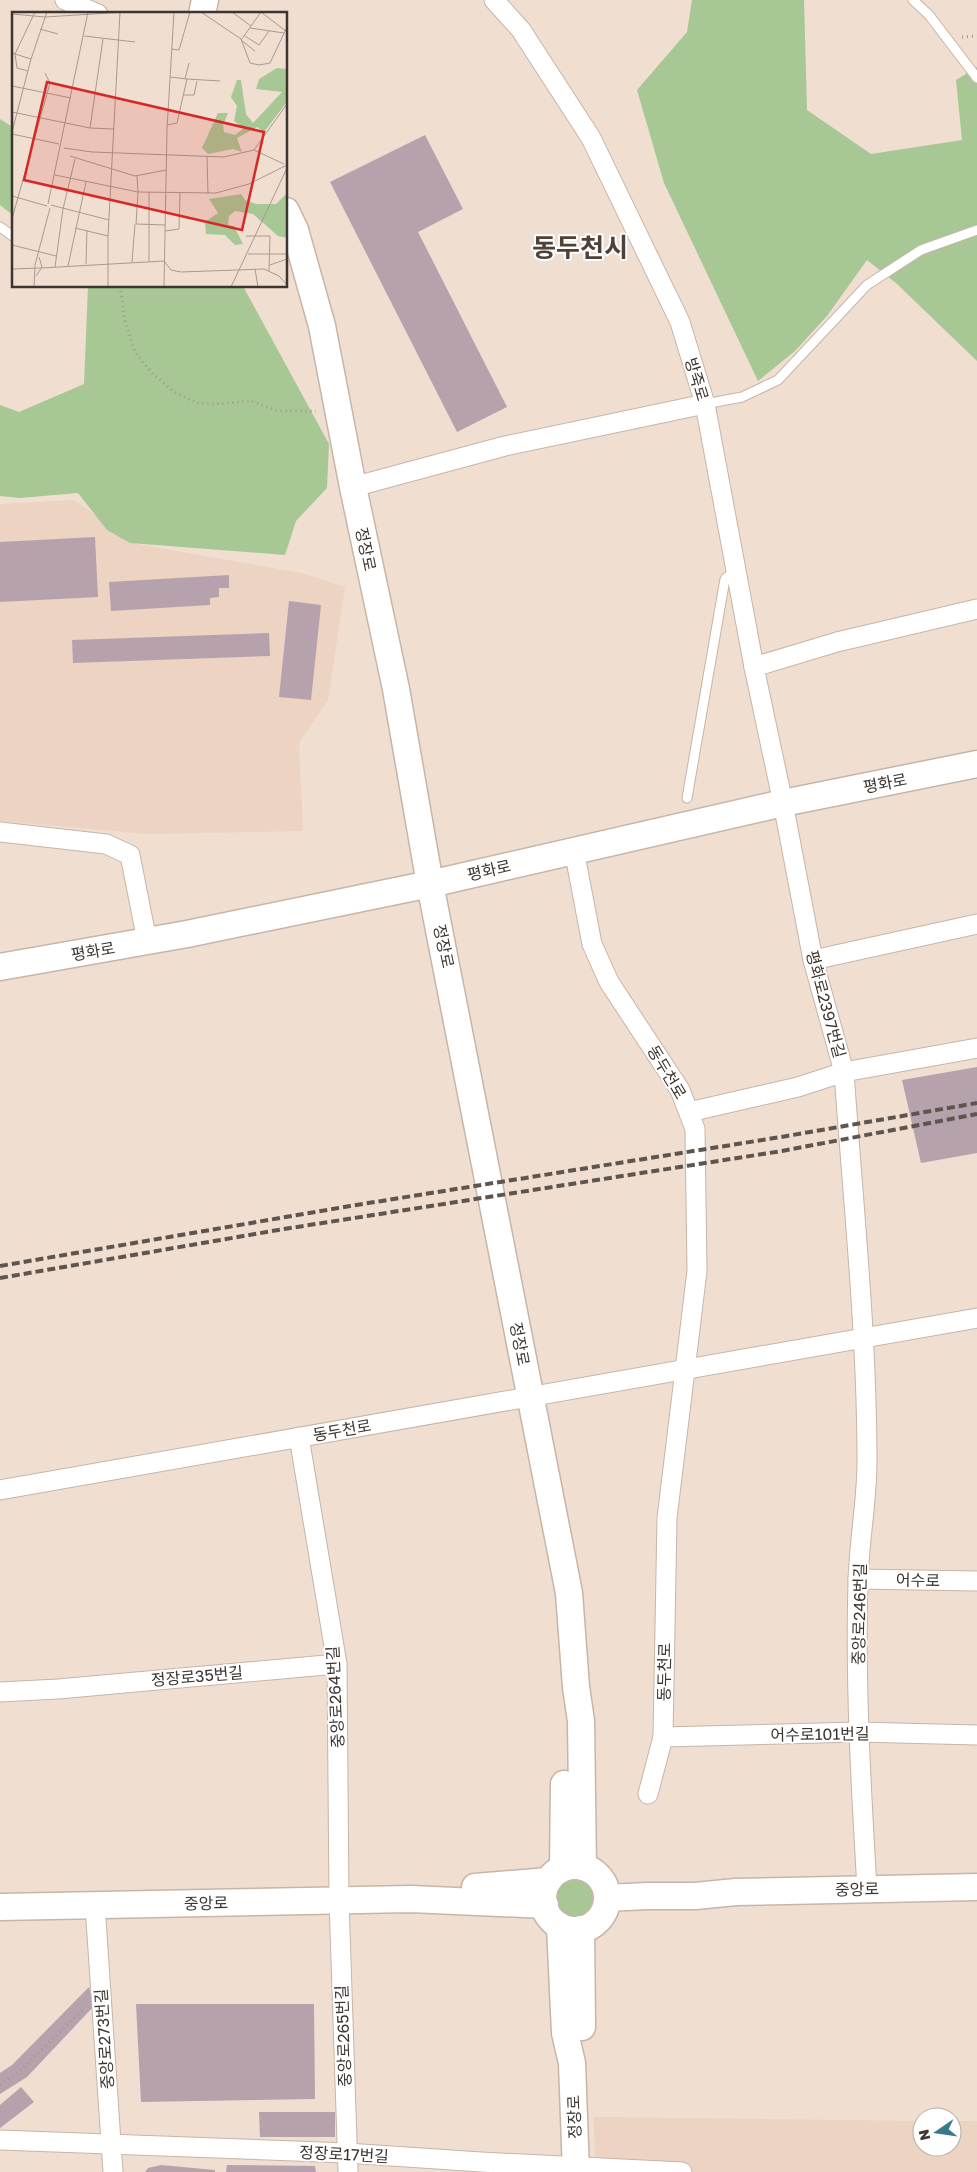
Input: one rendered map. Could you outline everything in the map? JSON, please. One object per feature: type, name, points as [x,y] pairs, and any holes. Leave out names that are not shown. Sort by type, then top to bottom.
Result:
[{"type":"street","points":[[65,0],[93,12]]},
{"type":"street","name":"방죽로","points":[[494,0],[521,30],[591,138],[680,322],[705,404],[754,667],[783,803]]},
{"type":"street","name":"정장로","points":[[288,215],[295,230],[322,326],[352,487],[396,689],[430,884],[569,1593],[576,1687],[565,1726],[574,1883]]},
{"type":"street","points":[[352,487],[505,446],[705,404]]},
{"type":"street","points":[[754,667],[837,642],[977,609]]},
{"type":"street","name":"평화로","points":[[0,967],[147,941],[430,884],[783,803],[977,764]]},
{"type":"street","name":"평화로2397번길","points":[[783,803],[813,960],[844,1072],[977,1048]]},
{"type":"street","points":[[0,832],[106,844],[130,855],[147,941]]},
{"type":"street","name":"동두천로","points":[[574,850],[592,944],[609,982],[680,1090],[695,1128],[697,1271],[667,1518],[663,1736],[648,1794]]},
{"type":"street","points":[[813,960],[977,924]]},
{"type":"street","points":[[689,1112],[798,1087],[844,1072],[863,1338]]},
{"type":"street","name":"동두천로","points":[[0,1490],[684,1368],[977,1318]]},
{"type":"street","name":"중앙로246번길","points":[[863,1338],[867,1463],[858,1579],[858,1732],[867,1889]]},
{"type":"street","name":"중앙로264번길","points":[[299,1438],[337,1664],[339,1900]]},
{"type":"street","name":"어수로","points":[[858,1579],[977,1582]]},
{"type":"street","name":"정장로35번길","points":[[0,1692],[58,1689],[337,1664]]},
{"type":"street","name":"어수로101번길","points":[[663,1736],[858,1732],[977,1736]]},
{"type":"street","points":[[574,1883],[605,1909],[591,1925],[571,1927],[552,1919],[574,1883]]},
{"type":"street","name":"중앙로","points":[[0,1907],[411,1899],[574,1883],[647,1896],[695,1896],[736,1892],[977,1888]]},
{"type":"street","name":"중앙로265번길","points":[[339,1900],[348,2172]]},
{"type":"street","name":"중앙로273번길","points":[[95,1905],[113,2172]]},
{"type":"street","name":"정장로","points":[[571,1927],[565,2033],[572,2063],[576,2170]]},
{"type":"street","name":"정장로17번길","points":[[0,2140],[347,2153],[576,2170],[682,2172]]},
{"type":"lane","points":[[913,0],[929,15],[977,78]]},
{"type":"lane","points":[[0,227],[12,236]]},
{"type":"lane","points":[[705,404],[742,398],[778,380],[867,285],[921,250],[977,230]]},
{"type":"lane","points":[[687,798],[725,580],[736,569]]},
{"type":"path","points":[[120,288],[125,321],[135,352],[152,373],[174,392],[197,403],[214,404],[251,401],[278,411],[320,411],[339,414]]},
{"type":"path","points":[[0,2085],[22,2069],[101,1991]]},
{"type":"shaded area","points":[[74,500],[137,544],[301,573],[345,587],[328,700],[299,743],[303,831],[147,834],[0,821],[0,504]]},
{"type":"shaded area","points":[[594,2117],[912,2121],[912,2157],[962,2157],[962,2121],[977,2121],[977,2172],[595,2172]]},
{"type":"green space","points":[[692,0],[804,0],[807,110],[871,154],[962,140],[956,80],[977,67],[977,361],[896,283],[867,260],[827,316],[795,351],[758,381],[664,183],[637,90],[687,32]]},
{"type":"green space","points":[[0,119],[12,127],[12,214],[0,205]]},
{"type":"green space","points":[[88,288],[244,288],[329,444],[327,488],[296,521],[285,555],[130,543],[107,530],[78,493],[20,498],[0,496],[0,405],[19,412],[84,384]]},
{"type":"green space","points":[[575,1880],[588,1885],[593,1898],[588,1911],[575,1916],[562,1911],[557,1898],[562,1885]]},
{"type":"building","points":[[425,135],[463,209],[418,232],[507,407],[457,432],[330,182]]},
{"type":"building","points":[[95,537],[98,597],[0,602],[0,542]]},
{"type":"building","points":[[229,575],[229,588],[219,588],[219,597],[210,598],[210,605],[111,611],[109,582]]},
{"type":"building","points":[[289,601],[321,605],[311,700],[279,697]]},
{"type":"building","points":[[269,633],[270,656],[73,663],[72,640]]},
{"type":"building","points":[[977,1067],[977,1153],[921,1163],[902,1080]]},
{"type":"building","points":[[89,1987],[94,2006],[27,2077],[0,2094],[0,2073],[12,2065]]},
{"type":"building","points":[[136,2004],[314,2004],[315,2099],[141,2102]]},
{"type":"building","points":[[21,2087],[34,2102],[0,2128],[0,2105]]},
{"type":"building","points":[[259,2112],[335,2112],[335,2137],[260,2137]]},
{"type":"building","points":[[161,2165],[215,2170],[215,2172],[145,2172],[148,2168]]},
{"type":"building","points":[[227,2165],[315,2166],[316,2172],[226,2172]]},
{"type":"railway","points":[[0,1266],[350,1206],[781,1137],[977,1103]]},
{"type":"railway","points":[[0,1278],[284,1229],[782,1151],[977,1114]]},
{"type":"district","name":"동두천시","points":[[580,247]]}]
